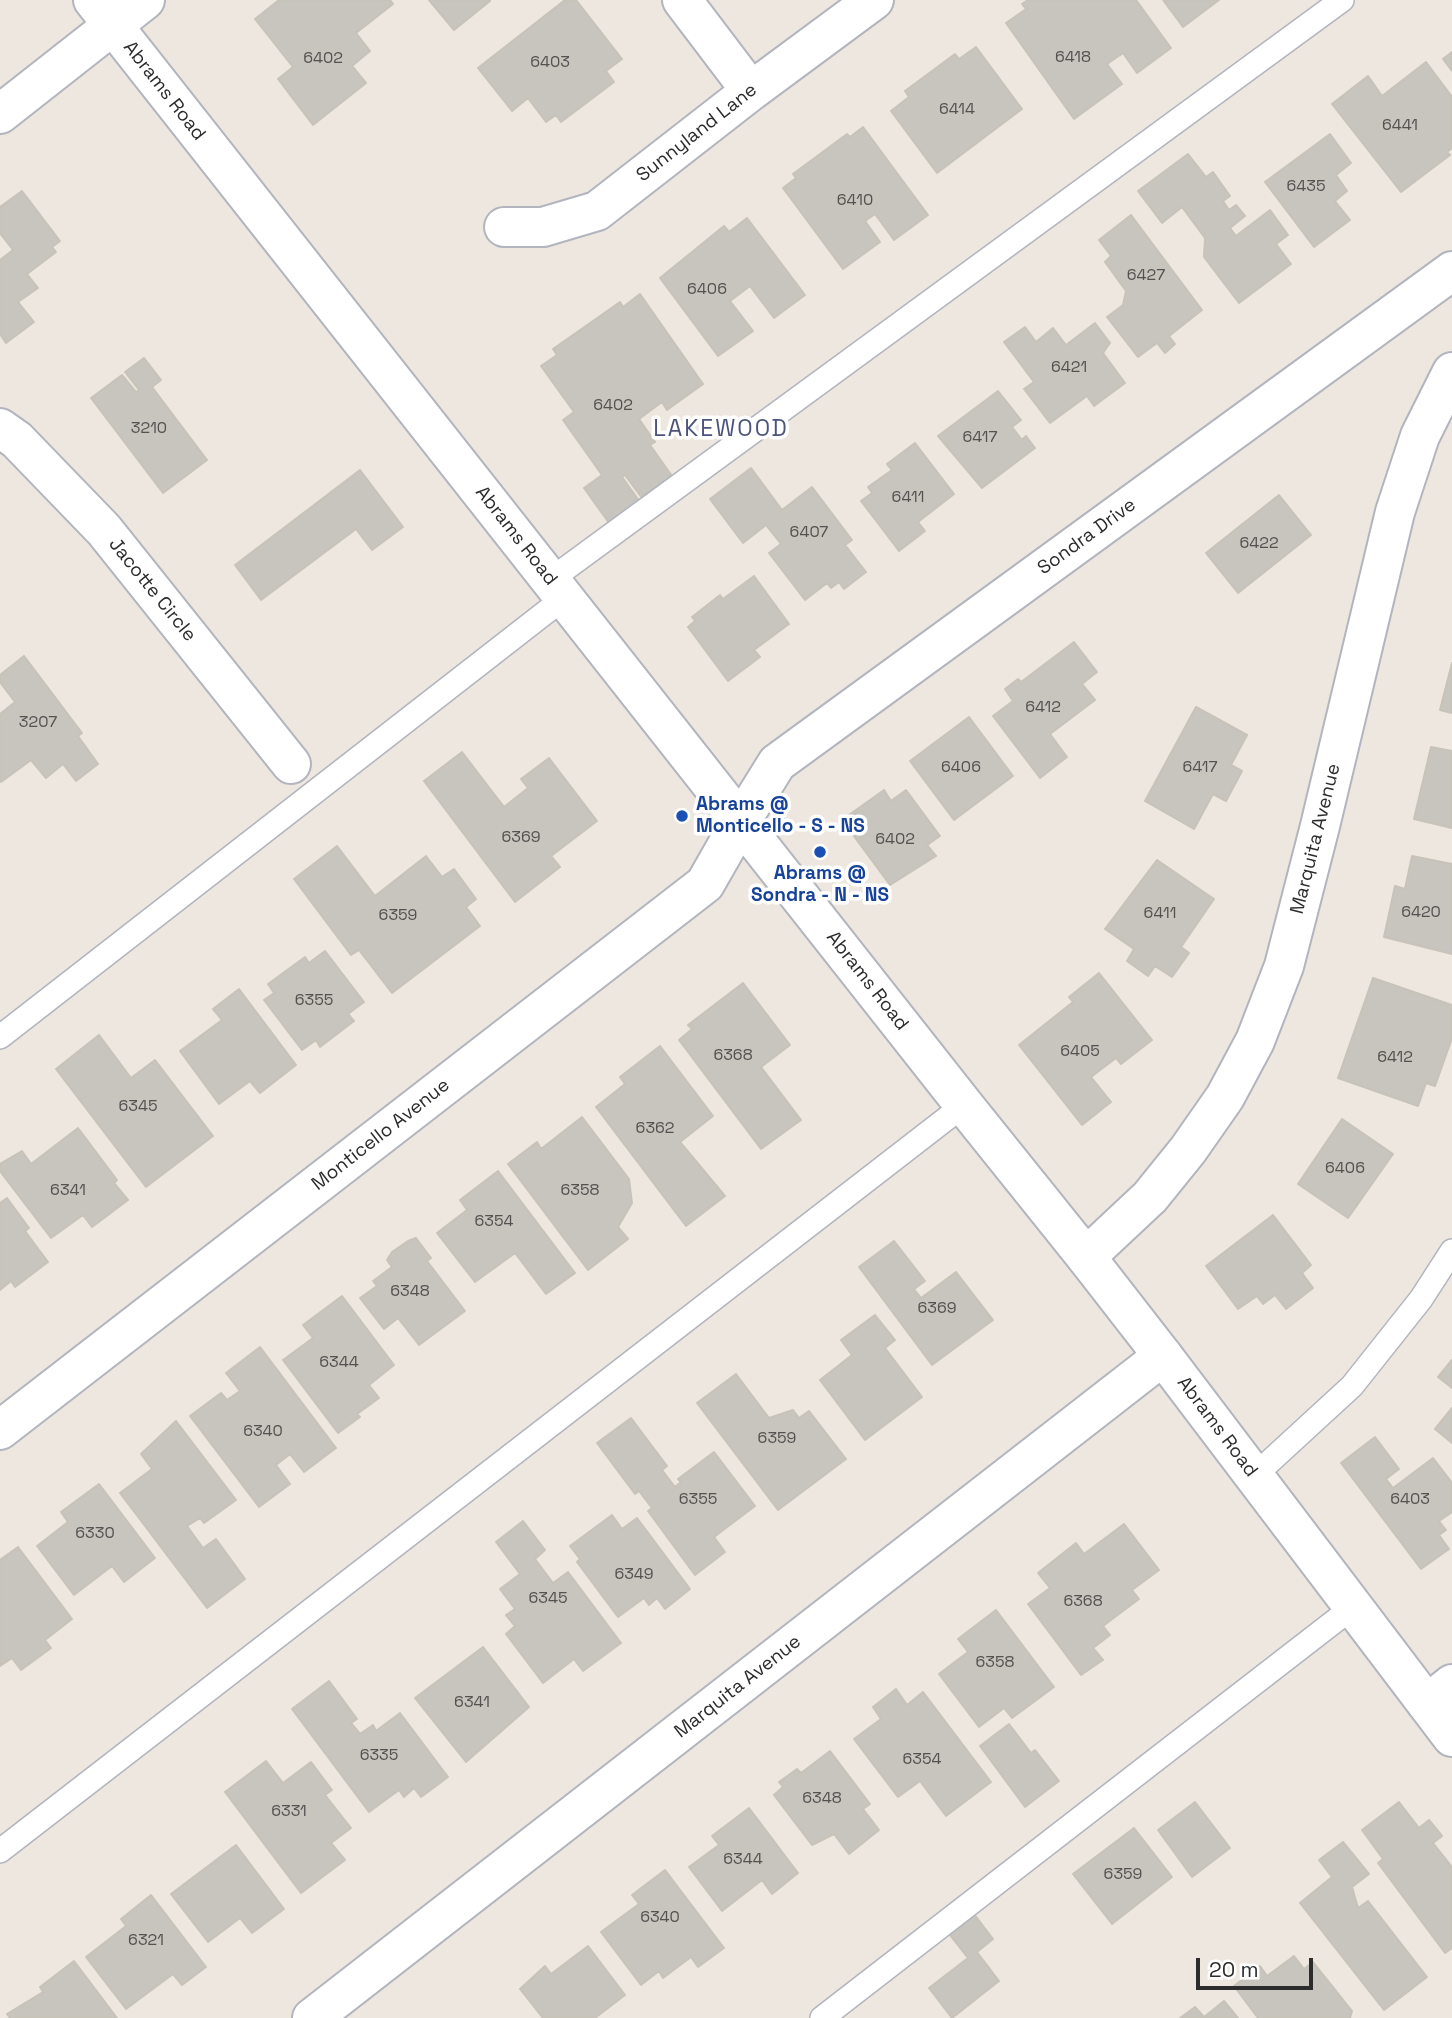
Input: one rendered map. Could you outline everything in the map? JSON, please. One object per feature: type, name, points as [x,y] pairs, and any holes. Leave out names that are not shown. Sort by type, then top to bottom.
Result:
[{"type":"street","points":[[0,114],[103,13],[145,0]]},
{"type":"street","points":[[682,0],[751,91]]},
{"type":"street","name":"Sunnyland Lane","points":[[504,227],[543,227],[597,211],[751,91],[874,0]]},
{"type":"street","name":"Abrams Road","points":[[103,13],[1086,1257],[1353,1607],[1439,1694],[1452,1737]]},
{"type":"street","name":"Sondra Drive","points":[[741,821],[777,763],[1452,271]]},
{"type":"street","name":"Marquita Avenue","points":[[1086,1257],[1150,1197],[1188,1150],[1225,1097],[1255,1041],[1284,966],[1395,512],[1420,436],[1452,372]]},
{"type":"street","name":"Jacotte Circle","points":[[0,428],[17,440],[104,530],[291,764]]},
{"type":"street","name":"Monticello Avenue","points":[[0,1430],[705,884],[741,821]]},
{"type":"street","name":"Marquita Avenue","points":[[312,2018],[1163,1356]]},
{"type":"lane","points":[[0,1037],[557,589],[1342,0]]},
{"type":"lane","points":[[0,1852],[964,1105]]},
{"type":"lane","points":[[1254,1476],[1352,1386],[1421,1299],[1452,1251]]},
{"type":"lane","points":[[822,2018],[1353,1607]]},
{"type":"building","points":[[279,0],[390,0],[393,4],[356,33],[370,51],[352,66],[366,83],[313,125],[278,79],[293,67],[255,19]]},
{"type":"building","points":[[429,0],[490,0],[490,1],[454,30]]},
{"type":"building","points":[[565,0],[576,0],[622,59],[606,71],[614,82],[561,122],[556,115],[546,122],[528,98],[512,111],[478,68]]},
{"type":"building","points":[[1028,0],[1136,0],[1171,48],[1137,73],[1123,53],[1107,64],[1122,84],[1074,119],[1006,23],[1026,9],[1022,4]]},
{"type":"building","points":[[1163,0],[1219,0],[1183,27]]},
{"type":"building","points":[[976,47],[1022,109],[937,173],[891,111],[909,97],[905,91],[955,54],[959,59]]},
{"type":"building","points":[[1452,52],[1452,71],[1443,59]]},
{"type":"building","points":[[1426,62],[1452,97],[1452,148],[1447,152],[1450,155],[1401,192],[1332,104],[1368,76],[1382,96]]},
{"type":"building","points":[[863,127],[928,215],[894,240],[875,214],[865,221],[880,242],[843,269],[783,188],[796,178],[793,174],[847,134],[850,137]]},
{"type":"building","points":[[1330,134],[1351,163],[1336,175],[1347,191],[1335,201],[1350,220],[1314,247],[1265,182]]},
{"type":"building","points":[[1188,154],[1206,177],[1213,172],[1230,196],[1223,201],[1229,210],[1236,205],[1245,216],[1230,228],[1236,236],[1270,210],[1288,235],[1276,244],[1291,264],[1239,303],[1204,257],[1205,238],[1182,207],[1162,223],[1138,191]]},
{"type":"building","points":[[22,191],[60,241],[52,247],[56,252],[27,274],[38,288],[18,302],[34,322],[6,343],[0,334],[0,260],[13,250],[0,233],[0,207]]},
{"type":"building","points":[[1131,215],[1202,310],[1169,336],[1175,344],[1165,353],[1157,343],[1138,357],[1107,317],[1123,305],[1126,291],[1105,262],[1111,256],[1099,240]]},
{"type":"building","points":[[747,218],[805,295],[774,318],[750,286],[730,301],[753,331],[718,356],[660,278],[724,226],[729,232]]},
{"type":"building","points":[[640,294],[703,384],[667,410],[662,402],[639,419],[655,442],[650,445],[672,476],[642,498],[625,475],[622,477],[640,502],[609,523],[584,488],[602,475],[563,420],[574,412],[541,366],[557,355],[553,349],[620,302],[623,307]]},
{"type":"building","points":[[1095,323],[1110,343],[1103,353],[1125,383],[1094,406],[1087,396],[1050,423],[1024,389],[1034,382],[1004,342],[1025,327],[1036,342],[1053,328],[1066,345]]},
{"type":"building","points":[[144,358],[161,380],[152,387],[207,460],[163,493],[91,398],[122,375],[136,392],[139,390],[125,372]]},
{"type":"building","points":[[998,391],[1021,420],[1012,427],[1022,440],[1026,436],[1035,448],[982,488],[938,436]]},
{"type":"building","points":[[915,443],[954,494],[918,522],[925,531],[899,551],[861,501],[872,493],[868,487],[892,470],[887,464]]},
{"type":"building","points":[[751,468],[782,510],[812,487],[852,540],[845,545],[866,572],[844,589],[839,582],[831,588],[827,583],[805,600],[769,553],[781,544],[766,525],[743,543],[710,499]]},
{"type":"building","points":[[360,470],[403,527],[372,550],[356,529],[261,600],[235,565]]},
{"type":"building","points":[[1279,495],[1311,535],[1238,593],[1206,553]]},
{"type":"building","points":[[754,576],[789,624],[754,650],[760,657],[728,681],[688,627],[695,621],[692,617],[720,595],[723,599]]},
{"type":"building","points":[[1074,642],[1097,672],[1082,684],[1095,700],[1050,734],[1067,757],[1040,778],[993,716],[1013,701],[1005,689],[1018,679],[1021,682]]},
{"type":"building","points":[[24,656],[82,733],[78,736],[98,764],[76,781],[63,764],[46,778],[31,760],[1,782],[0,780],[0,714],[15,702],[0,682],[0,675]]},
{"type":"building","points":[[1452,663],[1452,713],[1440,710]]},
{"type":"building","points":[[1196,707],[1247,735],[1231,765],[1242,771],[1226,801],[1213,794],[1194,829],[1145,801]]},
{"type":"building","points":[[969,717],[1013,776],[954,820],[910,761]]},
{"type":"building","points":[[1431,747],[1452,751],[1452,828],[1414,819]]},
{"type":"building","points":[[462,752],[504,807],[528,788],[521,779],[549,758],[597,821],[551,856],[560,867],[515,902],[424,781]]},
{"type":"building","points":[[884,790],[891,801],[906,790],[940,836],[927,845],[936,856],[890,885],[842,820]]},
{"type":"building","points":[[337,846],[375,896],[426,856],[442,877],[454,869],[476,899],[466,907],[480,926],[392,993],[359,950],[351,955],[294,879]]},
{"type":"building","points":[[1412,856],[1452,864],[1452,954],[1384,937],[1395,886],[1405,889]]},
{"type":"building","points":[[1157,860],[1214,899],[1181,947],[1189,953],[1172,977],[1155,966],[1148,976],[1127,961],[1134,949],[1105,929]]},
{"type":"building","points":[[325,951],[364,1002],[348,1014],[354,1021],[320,1047],[316,1040],[302,1050],[264,1000],[274,993],[268,984],[305,957],[309,963]]},
{"type":"building","points":[[1099,973],[1152,1040],[1121,1064],[1116,1058],[1091,1077],[1111,1102],[1082,1125],[1019,1045],[1073,1002],[1069,997]]},
{"type":"building","points":[[1373,978],[1452,1005],[1452,1038],[1435,1086],[1426,1083],[1418,1106],[1338,1078]]},
{"type":"building","points":[[743,983],[790,1045],[761,1067],[801,1120],[761,1149],[679,1040],[692,1029],[688,1025]]},
{"type":"building","points":[[239,989],[296,1065],[260,1093],[250,1081],[219,1104],[180,1051],[222,1020],[213,1009]]},
{"type":"building","points":[[99,1035],[131,1078],[155,1060],[213,1136],[146,1187],[56,1069]]},
{"type":"building","points":[[660,1046],[713,1116],[680,1142],[725,1196],[686,1226],[596,1107],[625,1084],[620,1077]]},
{"type":"building","points":[[582,1117],[629,1179],[632,1203],[618,1227],[628,1239],[588,1270],[508,1164],[537,1142],[541,1149]]},
{"type":"building","points":[[1342,1119],[1393,1154],[1348,1218],[1298,1184]]},
{"type":"building","points":[[78,1128],[117,1180],[114,1183],[128,1200],[92,1227],[83,1215],[51,1238],[0,1171],[0,1164],[22,1151],[31,1164]]},
{"type":"building","points":[[498,1171],[575,1273],[546,1294],[515,1253],[475,1282],[437,1233],[467,1210],[460,1200]]},
{"type":"building","points":[[7,1198],[29,1228],[25,1231],[48,1262],[15,1287],[11,1281],[0,1290],[0,1203]]},
{"type":"building","points":[[1273,1215],[1311,1265],[1302,1273],[1313,1288],[1286,1309],[1275,1295],[1263,1304],[1257,1296],[1238,1309],[1206,1266]]},
{"type":"building","points":[[416,1238],[431,1258],[427,1261],[465,1311],[419,1345],[398,1318],[384,1329],[360,1298],[377,1286],[373,1281],[392,1267],[387,1260],[392,1252]]},
{"type":"building","points":[[894,1241],[925,1281],[914,1289],[921,1298],[956,1272],[993,1320],[932,1365],[859,1267]]},
{"type":"building","points":[[342,1296],[394,1365],[369,1385],[379,1398],[357,1414],[360,1417],[338,1433],[283,1360],[313,1338],[303,1325]]},
{"type":"building","points":[[875,1315],[895,1340],[885,1348],[922,1397],[865,1440],[820,1380],[852,1355],[841,1340]]},
{"type":"building","points":[[260,1347],[336,1448],[304,1472],[290,1454],[276,1465],[290,1484],[259,1507],[190,1416],[221,1393],[227,1400],[240,1391],[226,1373]]},
{"type":"building","points":[[1452,1360],[1452,1388],[1438,1377]]},
{"type":"building","points":[[736,1374],[769,1418],[793,1410],[799,1418],[809,1411],[846,1459],[778,1510],[697,1403]]},
{"type":"building","points":[[1452,1408],[1452,1443],[1435,1429]]},
{"type":"building","points":[[631,1418],[667,1466],[662,1470],[675,1487],[681,1482],[678,1479],[714,1452],[755,1506],[714,1537],[725,1552],[695,1575],[648,1511],[652,1508],[639,1491],[635,1494],[597,1443]]},
{"type":"building","points":[[176,1421],[236,1500],[204,1523],[200,1518],[187,1526],[203,1548],[216,1539],[245,1579],[207,1608],[120,1493],[152,1469],[141,1454]]},
{"type":"building","points":[[1375,1437],[1399,1469],[1386,1479],[1393,1488],[1433,1458],[1452,1483],[1452,1512],[1439,1521],[1446,1530],[1439,1535],[1449,1549],[1421,1569],[1341,1463]]},
{"type":"building","points":[[99,1484],[155,1558],[124,1582],[112,1566],[74,1595],[37,1546],[68,1522],[61,1512]]},
{"type":"building","points":[[612,1515],[622,1529],[637,1518],[690,1589],[665,1609],[657,1598],[649,1605],[644,1598],[618,1617],[577,1562],[580,1559],[570,1546]]},
{"type":"building","points":[[523,1521],[545,1550],[535,1559],[553,1583],[568,1572],[621,1643],[583,1671],[574,1659],[543,1683],[506,1634],[515,1626],[506,1615],[515,1609],[500,1589],[520,1574],[496,1542]]},
{"type":"building","points":[[1124,1524],[1159,1570],[1132,1590],[1139,1599],[1103,1626],[1110,1635],[1093,1648],[1103,1660],[1081,1675],[1028,1604],[1050,1588],[1038,1573],[1076,1543],[1084,1554]]},
{"type":"building","points":[[18,1547],[72,1619],[45,1640],[51,1648],[21,1670],[12,1658],[0,1666],[0,1560]]},
{"type":"building","points":[[996,1610],[1054,1687],[1012,1718],[1004,1708],[979,1727],[939,1674],[968,1652],[958,1639]]},
{"type":"building","points":[[483,1647],[529,1707],[466,1762],[415,1698]]},
{"type":"building","points":[[329,1681],[357,1719],[351,1723],[360,1734],[373,1725],[376,1731],[400,1713],[448,1777],[421,1797],[414,1788],[404,1797],[399,1790],[369,1812],[292,1709]]},
{"type":"building","points":[[896,1689],[907,1705],[923,1692],[991,1782],[946,1816],[920,1781],[898,1797],[854,1739],[881,1719],[873,1707]]},
{"type":"building","points":[[1009,1724],[1031,1753],[1035,1750],[1059,1781],[1025,1807],[980,1746]]},
{"type":"building","points":[[830,1751],[870,1804],[863,1809],[879,1830],[849,1854],[834,1834],[812,1845],[774,1795],[783,1787],[779,1782],[797,1769],[801,1773]]},
{"type":"building","points":[[266,1761],[283,1783],[311,1762],[332,1790],[325,1795],[351,1828],[331,1843],[345,1860],[301,1893],[225,1792]]},
{"type":"building","points":[[1195,1802],[1230,1848],[1192,1877],[1158,1830]]},
{"type":"building","points":[[1399,1802],[1419,1828],[1429,1820],[1442,1836],[1433,1843],[1452,1867],[1452,1948],[1445,1953],[1378,1863],[1383,1859],[1362,1830]]},
{"type":"building","points":[[749,1808],[798,1873],[772,1894],[762,1880],[722,1911],[689,1867],[719,1845],[712,1836]]},
{"type":"building","points":[[1134,1828],[1172,1877],[1112,1924],[1073,1874]]},
{"type":"building","points":[[1343,1842],[1369,1874],[1352,1887],[1358,1908],[1368,1901],[1427,1977],[1384,2010],[1300,1903],[1332,1877],[1319,1860]]},
{"type":"building","points":[[236,1845],[284,1909],[252,1933],[240,1918],[208,1942],[171,1894]]},
{"type":"building","points":[[665,1870],[724,1948],[698,1967],[691,1957],[663,1978],[659,1971],[641,1985],[601,1932],[639,1904],[632,1895]]},
{"type":"building","points":[[151,1895],[206,1967],[182,1985],[173,1974],[126,2009],[86,1957],[126,1926],[121,1919]]},
{"type":"building","points":[[971,1910],[993,1939],[977,1952],[999,1981],[952,2018],[929,1988],[968,1958],[946,1930]]},
{"type":"building","points":[[588,1946],[625,1995],[595,2018],[543,2018],[520,1989],[545,1966],[551,1974]]},
{"type":"building","points":[[1294,1956],[1304,1969],[1313,1962],[1352,2011],[1350,2018],[1258,2018],[1234,1986],[1260,1966],[1267,1976]]},
{"type":"building","points":[[74,1961],[117,2018],[10,2018],[7,2014],[43,1992],[40,1987]]},
{"type":"building","points":[[1224,2001],[1238,2018],[1180,2018],[1195,2007],[1204,2017]]},
{"type":"place","name":"Abrams @ Monticello - S - NS","points":[[682,816]]},
{"type":"place","name":"Abrams @ Sondra - N - NS","points":[[820,852]]},
{"type":"district","name":"LAKEWOOD","points":[[721,430]]}]
